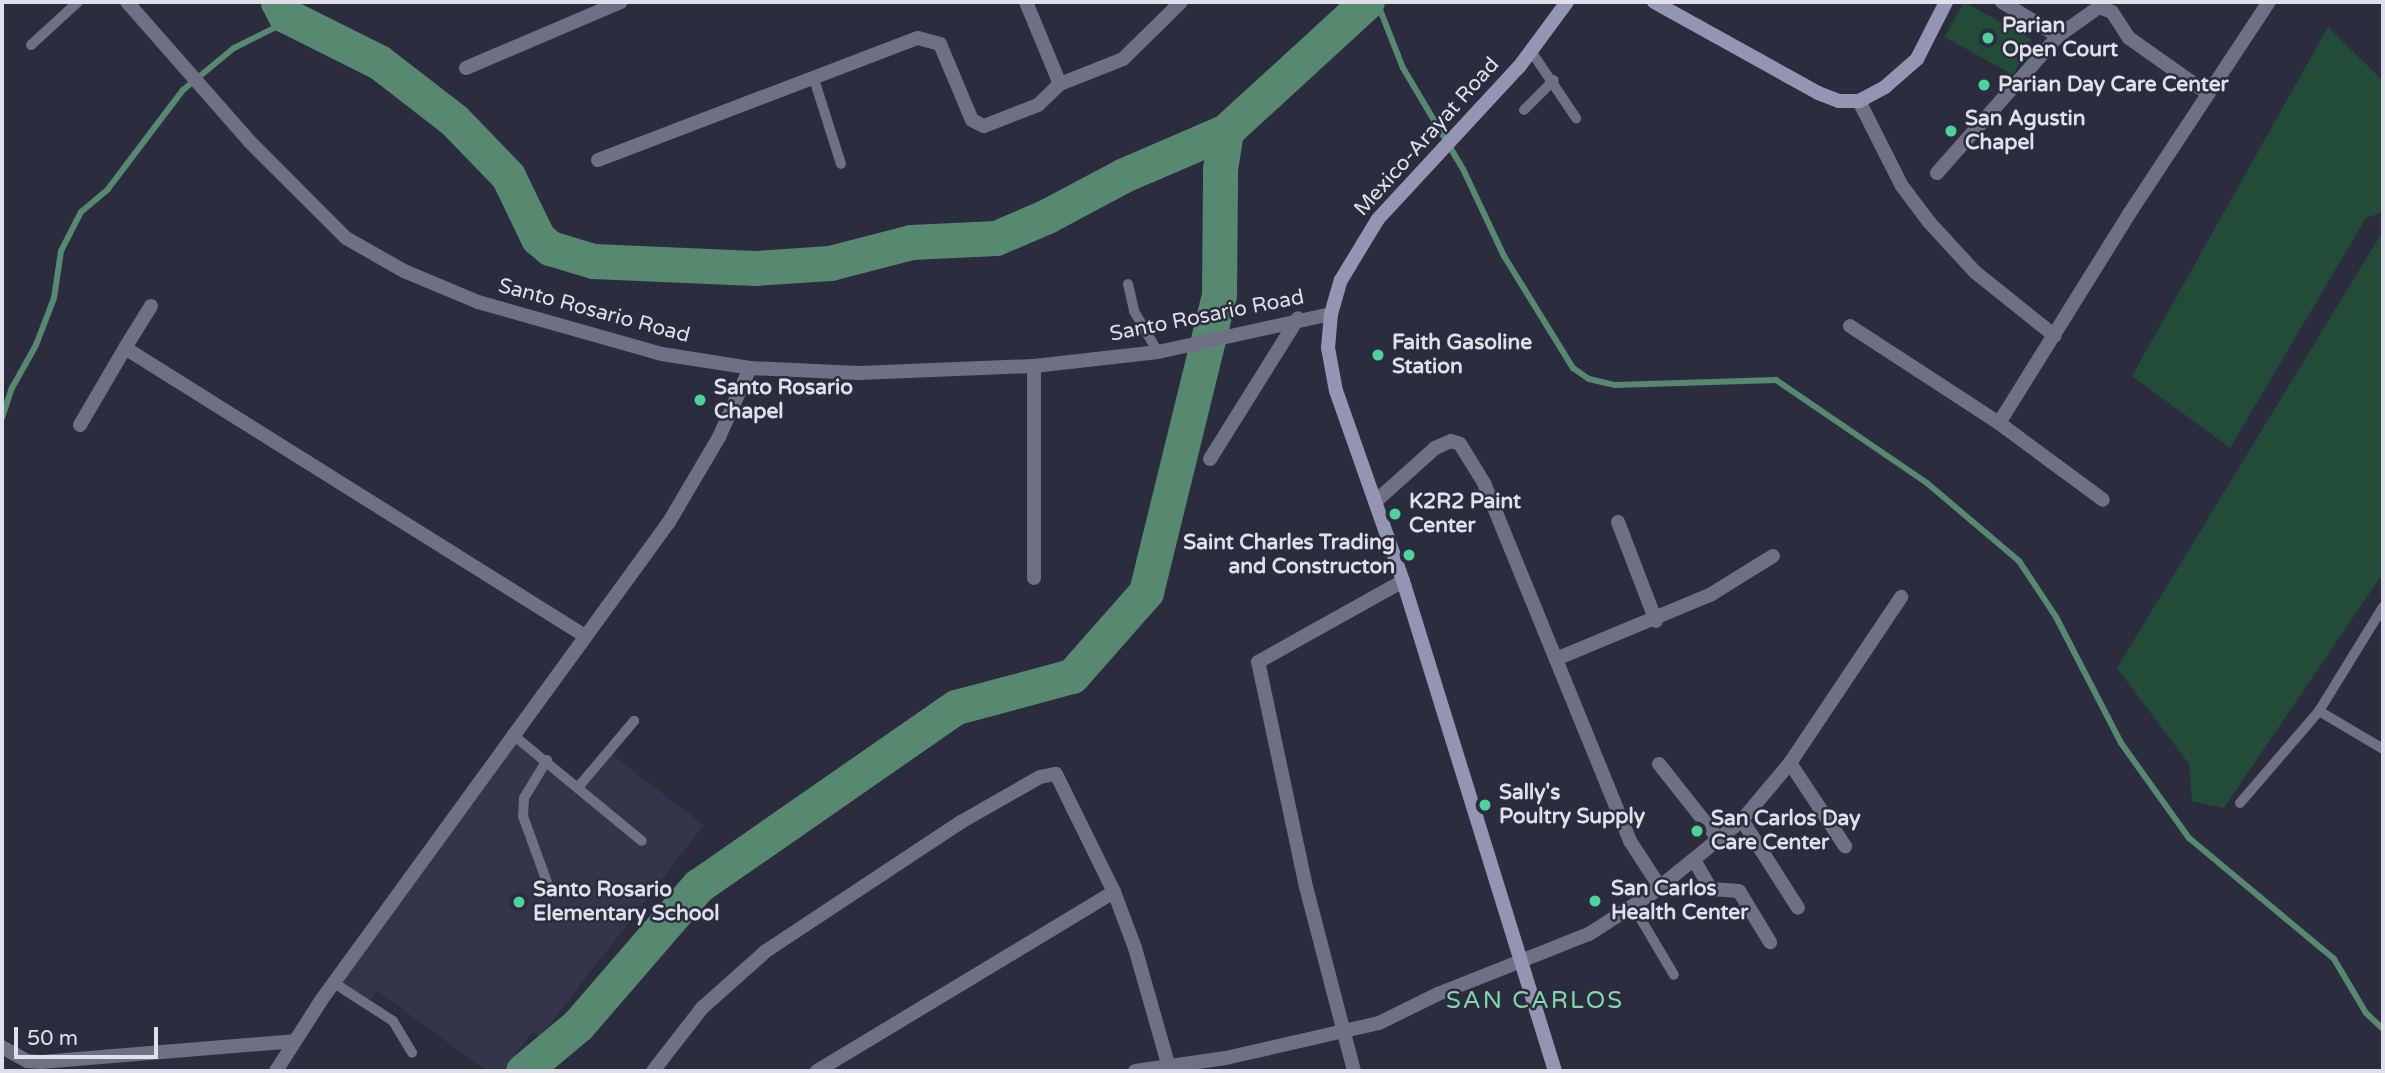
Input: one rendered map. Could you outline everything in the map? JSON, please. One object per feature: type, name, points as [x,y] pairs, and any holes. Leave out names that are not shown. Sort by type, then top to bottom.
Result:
[{"type":"main road","name":"Mexico-Arayat Road","points":[[1555,1071],[1403,581],[1336,391],[1328,348],[1331,314],[1353,256],[1378,219],[1469,124],[1531,51],[1567,2]]},
{"type":"main road","points":[[1662,4],[1818,93],[1859,101],[1885,87],[1917,59],[1945,2]]},
{"type":"street","name":"Santo Rosario Road","points":[[127,2],[214,102],[320,215],[346,237],[404,271],[478,302],[614,341],[750,368],[859,373],[1034,366],[1158,352],[1259,326],[1331,314]]},
{"type":"street","points":[[466,68],[561,30],[598,6],[621,2]]},
{"type":"street","points":[[1026,2],[1060,84]]},
{"type":"street","points":[[598,160],[918,38],[940,44],[972,120],[984,126],[1038,105],[1060,84],[1123,59],[1181,2]]},
{"type":"street","points":[[2001,2],[2058,36]]},
{"type":"street","points":[[1999,423],[2207,93],[2269,2]]},
{"type":"street","points":[[1937,173],[2058,36],[2080,17],[2099,7],[2107,8],[2129,38],[2207,93]]},
{"type":"street","points":[[1859,101],[1902,186],[1929,222],[1975,272],[2055,336]]},
{"type":"street","points":[[80,425],[151,306]]},
{"type":"street","points":[[1210,459],[1298,318]]},
{"type":"street","points":[[1850,326],[1999,423],[2103,500]]},
{"type":"street","points":[[125,348],[585,636]]},
{"type":"street","points":[[1034,366],[1034,578]]},
{"type":"street","points":[[276,1071],[334,983],[512,734],[669,522],[719,438],[750,368]]},
{"type":"street","points":[[1376,501],[1435,449],[1451,441],[1460,444],[1484,483],[1630,841],[1660,887]]},
{"type":"street","points":[[1618,522],[1656,621]]},
{"type":"street","points":[[1556,659],[1656,621],[1726,588],[1773,556]]},
{"type":"street","points":[[1354,1071],[1341,1034],[1258,662],[1403,581]]},
{"type":"street","points":[[1135,1071],[1168,1064],[1228,1065],[1341,1034],[1521,964],[1590,934],[1660,887],[1720,841],[1742,820],[1790,763],[1901,597]]},
{"type":"street","points":[[1790,763],[1845,846]]},
{"type":"street","points":[[1659,764],[1720,841]]},
{"type":"street","points":[[653,1071],[702,1008],[766,951],[961,822],[1040,777],[1056,774],[1062,781],[1114,892],[1135,948],[1168,1064]]},
{"type":"street","points":[[1742,820],[1798,908]]},
{"type":"street","points":[[1694,860],[1711,889],[1739,891],[1770,942]]},
{"type":"street","points":[[817,1071],[1114,892]]},
{"type":"street","points":[[2,1047],[27,1061],[41,1062],[294,1041]]},
{"type":"lane","points":[[31,45],[78,2]]},
{"type":"lane","points":[[1531,51],[1554,80],[1576,118]]},
{"type":"lane","points":[[814,79],[841,164]]},
{"type":"lane","points":[[1524,110],[1554,80]]},
{"type":"lane","points":[[1128,284],[1134,311],[1158,352]]},
{"type":"lane","points":[[2240,803],[2319,711],[2383,607]]},
{"type":"lane","points":[[2319,711],[2383,749]]},
{"type":"lane","points":[[580,785],[634,721]]},
{"type":"lane","points":[[512,734],[580,785],[642,841]]},
{"type":"lane","points":[[547,760],[524,798],[523,816],[549,888]]},
{"type":"lane","points":[[1633,906],[1674,975]]},
{"type":"lane","points":[[334,983],[393,1021],[412,1054]]},
{"type":"shaded area","name":"Santo Rosario Elementary School","points":[[514,737],[581,783],[607,751],[704,825],[540,1037],[532,1032],[503,1071],[487,1071],[377,991],[369,1002],[338,980]]},
{"type":"green space","name":"Parian Open Court","points":[[1964,2],[2032,40],[2013,75],[1945,37]]},
{"type":"green space","points":[[2328,27],[2383,81],[2383,212],[2366,218],[2230,448],[2132,376]]},
{"type":"green space","points":[[2383,231],[2383,573],[2224,808],[2192,801],[2189,764],[2117,668]]},
{"type":"waterway","points":[[278,2],[285,15],[379,62],[454,120],[508,176],[538,238],[550,248],[593,261],[755,268],[830,263],[911,242],[996,238],[1047,216],[1124,175],[1226,131],[1367,2]]},
{"type":"waterway","points":[[1377,2],[1403,68],[1463,169],[1504,256],[1573,368],[1589,379],[1615,385],[1776,380],[1927,483],[2019,561],[2056,617],[2121,743],[2189,838],[2334,959],[2366,1013],[2383,1029]]},
{"type":"waterway","points":[[2,418],[12,388],[36,345],[54,298],[61,251],[81,212],[108,189],[183,90],[234,48],[278,26],[287,18],[285,15]]},
{"type":"waterway","points":[[523,1071],[578,1025],[698,886],[956,707],[1072,676],[1146,592],[1219,294],[1220,169],[1226,131]]},
{"type":"place","name":"Parian Open Court","points":[[1988,38]]},
{"type":"place","name":"Parian Day Care Center","points":[[1984,85]]},
{"type":"place","name":"San Agustin Chapel","points":[[1951,131]]},
{"type":"place","name":"Faith Gasoline Station","points":[[1378,355]]},
{"type":"place","name":"Santo Rosario Chapel","points":[[700,400]]},
{"type":"place","name":"K2R2 Paint Center","points":[[1395,514]]},
{"type":"place","name":"Saint Charles Trading and Constructon","points":[[1409,555]]},
{"type":"place","name":"Sally's Poultry Supply","points":[[1485,805]]},
{"type":"place","name":"San Carlos Day Care Center","points":[[1697,831]]},
{"type":"place","name":"San Carlos Health Center","points":[[1595,901]]},
{"type":"place","name":"Santo Rosario Elementary School","points":[[519,902]]},
{"type":"district","name":"SAN CARLOS","points":[[1535,1001]]}]
